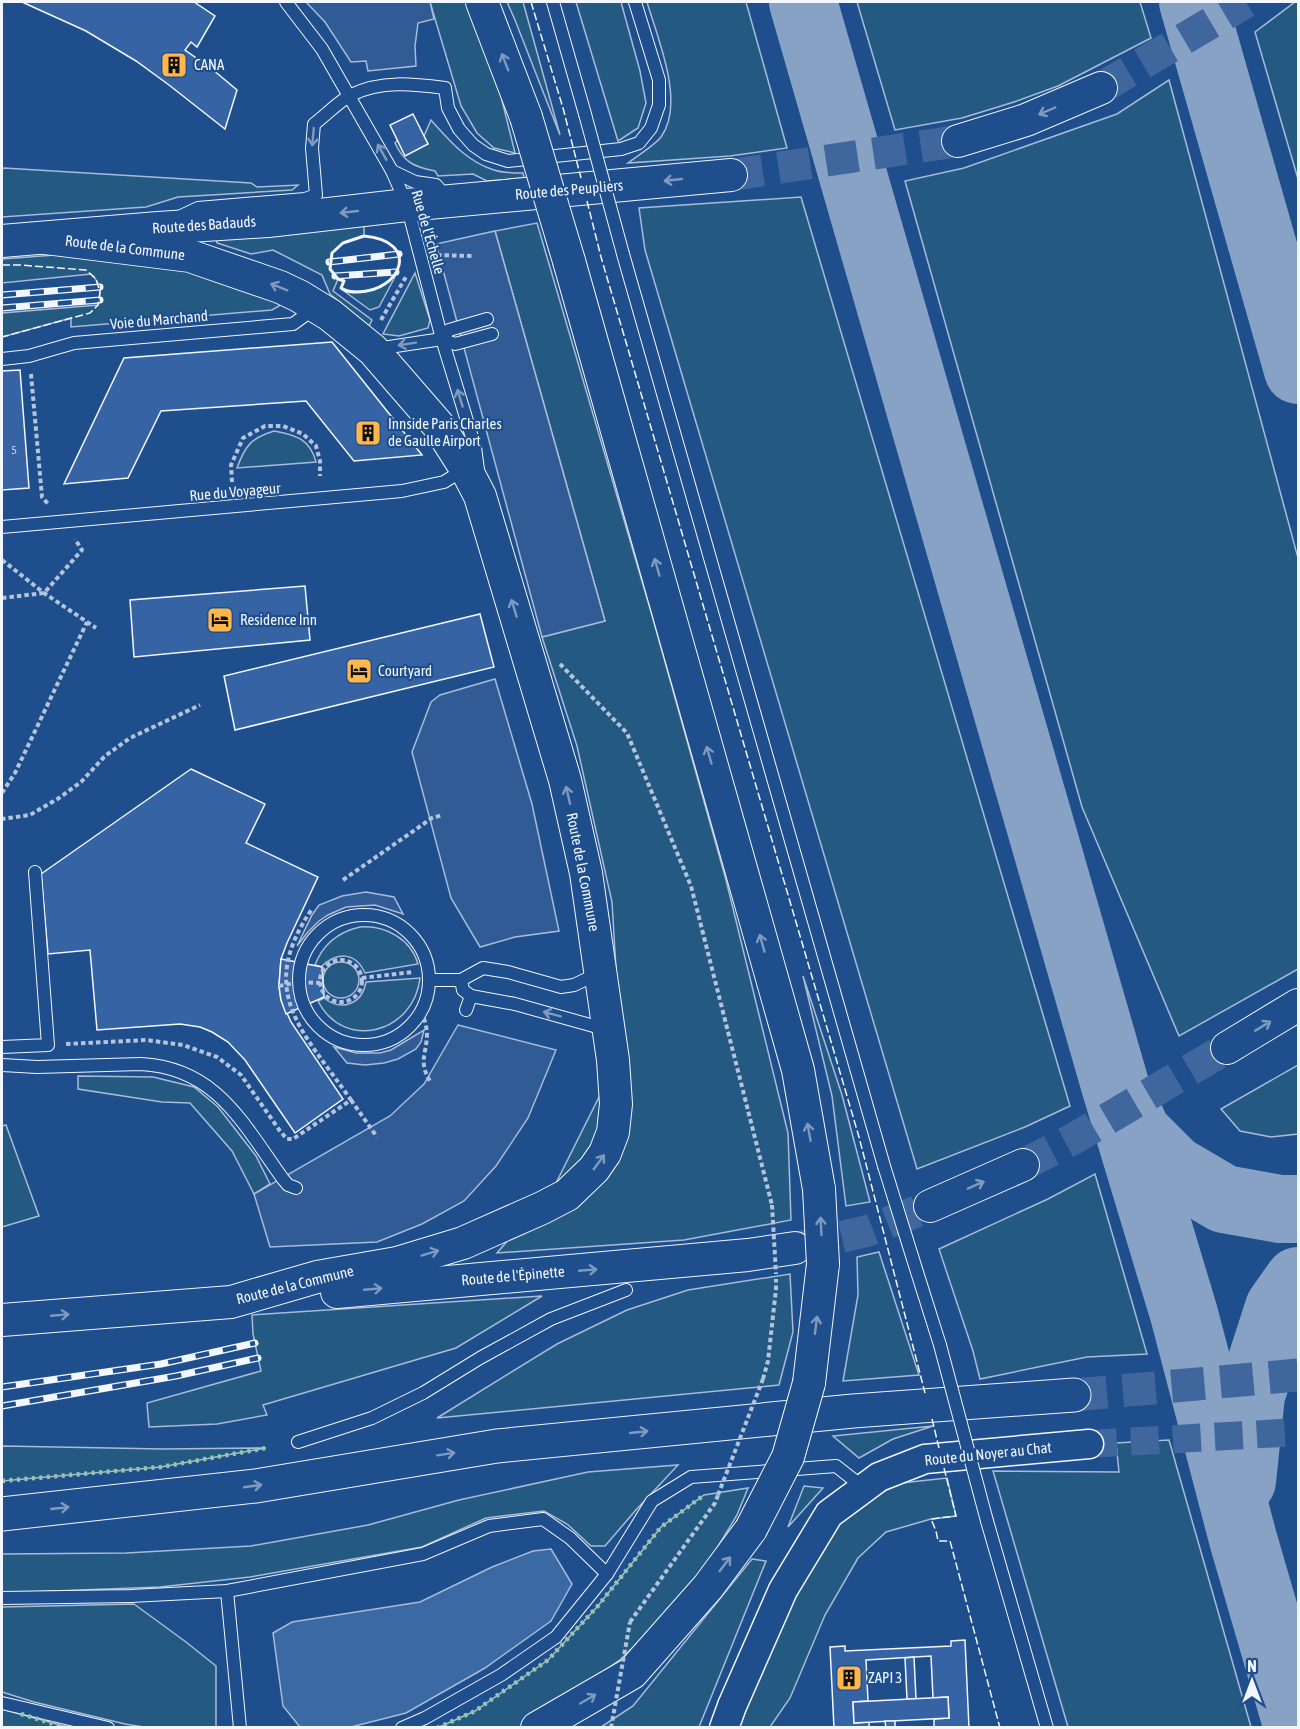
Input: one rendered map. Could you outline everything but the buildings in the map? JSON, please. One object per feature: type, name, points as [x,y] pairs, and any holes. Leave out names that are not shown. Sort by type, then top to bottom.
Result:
[{"type":"main road","points":[[482,2],[526,117],[569,261],[798,1070],[819,1189],[823,1264],[809,1383],[788,1457],[751,1529],[708,1587],[632,1673],[537,1728]]},
{"type":"main road","points":[[958,141],[1026,120],[1101,88]]},
{"type":"main road","name":"Route des Peupliers","points":[[407,205],[731,175]]},
{"type":"main road","name":"Route des Badauds","points":[[2,241],[268,221],[407,205]]},
{"type":"main road","name":"Route de la Commune","points":[[2,1320],[231,1302],[317,1276],[397,1263],[463,1243],[567,1195],[594,1169],[606,1153],[613,1132],[616,1104],[614,1060],[586,873],[565,780],[473,482],[438,425],[373,350],[330,315],[280,286],[190,256],[45,238]]},
{"type":"main road","points":[[1227,1047],[1299,1005]]},
{"type":"main road","points":[[930,1206],[1023,1165]]},
{"type":"main road","name":"Route de l'Épinette","points":[[231,1302],[748,1255],[795,1248]]},
{"type":"main road","points":[[2,1514],[256,1486],[496,1446],[852,1411],[1074,1395]]},
{"type":"street","name":"Route du Noyer au Chat","points":[[725,1720],[783,1590],[830,1514],[864,1488],[879,1477],[925,1459],[1089,1444]]},
{"type":"lane","name":"Rue de l'Échelle","points":[[286,2],[322,49],[392,171],[407,205],[442,339],[475,447],[473,482]]},
{"type":"lane","points":[[553,2],[622,254],[884,1166],[940,1345],[987,1521],[1047,1728]]},
{"type":"lane","points":[[158,228],[198,208],[305,199],[316,195],[312,148],[314,124],[350,96],[386,84],[445,88],[448,108],[459,129],[473,145],[486,154],[508,161],[621,149],[639,143],[651,128],[659,105],[659,80],[635,2]]},
{"type":"lane","points":[[392,171],[415,182],[436,185],[450,201]]},
{"type":"lane","name":"Voie du Marchand","points":[[2,359],[29,356],[74,343],[293,324],[316,307]]},
{"type":"lane","points":[[442,339],[449,330],[488,320]]},
{"type":"lane","points":[[373,350],[442,339],[454,344],[492,334]]},
{"type":"lane","name":"Rue du Voyageur","points":[[2,527],[402,491],[444,482],[473,482]]},
{"type":"lane","points":[[2,1047],[48,1045],[35,872]]},
{"type":"lane","points":[[368,915],[388,920],[407,931],[420,948],[428,968],[429,980],[422,1011],[409,1028],[391,1040],[370,1045],[349,1044],[329,1035],[313,1021],[303,1003],[299,982],[302,961],[312,942],[327,927],[346,918],[368,915]]},
{"type":"lane","points":[[429,980],[461,980],[483,968],[508,972],[561,987],[574,985],[600,973]]},
{"type":"lane","points":[[461,980],[463,990],[471,996],[515,1004],[609,1030]]},
{"type":"lane","points":[[466,1010],[471,996]]},
{"type":"lane","points":[[2,1065],[37,1067],[158,1065],[201,1080],[223,1098],[283,1179],[288,1185],[296,1188]]},
{"type":"lane","points":[[298,1442],[372,1418],[423,1393],[551,1319],[626,1290]]},
{"type":"lane","points":[[402,1728],[425,1718],[501,1675],[556,1637],[607,1574],[652,1501],[691,1477],[836,1466],[864,1488]]},
{"type":"lane","points":[[2,1598],[131,1596],[227,1591],[423,1554],[489,1526],[543,1519],[570,1538],[607,1574]]},
{"type":"lane","points":[[227,1591],[240,1728]]},
{"type":"lane","points":[[2,1703],[108,1728]]},
{"type":"path","points":[[232,482],[231,465],[243,438],[266,426],[283,426],[303,434],[316,446],[320,461],[320,476]]},
{"type":"path","points":[[2,598],[44,593],[82,550],[64,522],[42,497]]},
{"type":"path","points":[[2,560],[44,593],[96,628]]},
{"type":"path","points":[[2,793],[15,773],[87,622]]},
{"type":"path","points":[[553,657],[627,733],[691,886],[772,1205],[777,1289],[768,1361],[763,1379],[715,1503],[630,1622],[611,1728]]},
{"type":"path","points":[[2,818],[30,815],[81,782],[105,756],[130,738],[200,705]]},
{"type":"path","points":[[343,880],[432,818],[442,815]]},
{"type":"path","points":[[312,909],[303,921],[285,969],[285,985],[293,1015],[377,1137]]},
{"type":"path","points":[[335,960],[349,961],[360,971],[362,978],[362,984],[356,996],[344,1002],[331,999],[326,995],[320,983],[324,969],[335,960]]},
{"type":"path","points":[[362,978],[406,972]]},
{"type":"path","points":[[279,986],[299,982],[320,983]]},
{"type":"path","points":[[422,1011],[427,1036],[423,1065],[432,1083]]},
{"type":"path","points":[[48,1045],[146,1040],[183,1045],[217,1057],[241,1075],[286,1139],[293,1139],[351,1100]]},
{"type":"shaded area","points":[[306,2],[430,2],[434,19],[418,23],[415,46],[416,66],[368,71],[366,61],[351,62],[325,22]]},
{"type":"shaded area","points":[[430,2],[468,2],[495,72],[515,153],[494,148],[477,133],[461,106]]},
{"type":"shaded area","points":[[507,2],[523,2],[560,135],[515,20]]},
{"type":"shaded area","points":[[576,2],[621,2],[640,71],[646,103],[638,128],[618,141]]},
{"type":"shaded area","points":[[647,2],[746,2],[787,148],[730,156],[628,163],[661,137],[668,123],[671,106],[667,70]]},
{"type":"shaded area","points":[[857,2],[1140,2],[1151,38],[1058,86],[1014,102],[962,118],[895,130]]},
{"type":"shaded area","points":[[1298,2],[1298,179],[1255,32]]},
{"type":"shaded area","points":[[1169,80],[1298,558],[1298,969],[1179,1036],[1082,807],[905,181],[964,168],[1117,114]]},
{"type":"shaded area","points":[[431,120],[459,150],[475,162],[497,171],[523,173],[524,178],[487,181],[473,174],[438,176],[435,171],[422,168],[406,160],[395,143],[398,140],[406,155],[428,144],[424,136]]},
{"type":"shaded area","points":[[2,169],[251,183],[257,187],[298,185],[292,190],[178,197],[146,207],[2,217]]},
{"type":"shaded area","points":[[801,197],[1070,1106],[1025,1127],[917,1169],[645,250],[639,208]]},
{"type":"shaded area","points":[[537,223],[651,612],[726,880],[788,1133],[791,1220],[684,1240],[497,1253],[554,1187],[603,1089],[618,1002],[612,902],[577,746],[542,637],[605,621],[495,231]]},
{"type":"shaded area","points":[[364,224],[364,236],[343,243],[332,253],[330,268],[338,279],[333,291],[372,320],[369,326],[330,294],[322,275],[273,250],[251,254],[217,243],[216,238]]},
{"type":"shaded area","points":[[495,231],[605,621],[542,637],[436,244]]},
{"type":"shaded area","points":[[95,252],[193,267],[286,302],[272,310],[71,327],[71,318],[2,337],[2,313],[98,305],[100,292],[91,274],[2,283],[2,259]]},
{"type":"shaded area","points":[[415,273],[430,320],[428,328],[399,336],[383,334]]},
{"type":"shaded area","points":[[396,275],[379,307],[370,310],[344,291],[372,289]]},
{"type":"shaded area","points":[[274,431],[301,439],[310,448],[316,462],[237,468],[243,454],[254,440]]},
{"type":"shaded area","points":[[495,679],[532,804],[559,931],[515,937],[480,947],[451,898],[412,752],[431,702],[440,695]]},
{"type":"shaded area","points":[[366,892],[394,897],[403,914],[375,905],[346,907],[319,921],[297,946],[319,905],[342,896]]},
{"type":"shaded area","points":[[360,927],[379,928],[396,935],[410,947],[418,964],[365,973],[356,961],[345,956],[333,959],[321,967],[315,965],[322,951],[332,940]]},
{"type":"shaded area","points":[[341,962],[354,967],[359,980],[354,993],[341,998],[328,993],[323,980],[328,967]]},
{"type":"shaded area","points":[[803,976],[842,1095],[870,1202],[846,1206],[832,1096]]},
{"type":"shaded area","points":[[420,978],[415,997],[405,1012],[392,1023],[376,1029],[360,1031],[344,1027],[330,1017],[318,1001],[324,998],[338,1004],[350,1004],[360,996],[366,982]]},
{"type":"shaded area","points":[[458,1025],[556,1050],[528,1118],[496,1166],[464,1201],[422,1224],[377,1242],[270,1247],[254,1194],[390,1116],[424,1084]]},
{"type":"shaded area","points":[[424,1030],[421,1042],[416,1049],[398,1059],[384,1063],[365,1065],[347,1063],[334,1047],[356,1053],[380,1053],[391,1050]]},
{"type":"shaded area","points":[[1298,1065],[1298,1134],[1271,1137],[1240,1131],[1221,1109]]},
{"type":"shaded area","points":[[78,1076],[153,1077],[194,1087],[218,1107],[256,1156],[270,1184],[254,1194],[232,1151],[190,1103],[162,1102],[78,1089]]},
{"type":"shaded area","points":[[6,1125],[39,1216],[2,1227],[2,1126]]},
{"type":"shaded area","points":[[1095,1174],[1147,1354],[1087,1357],[980,1379],[939,1249],[1048,1199]]},
{"type":"shaded area","points":[[879,1252],[919,1375],[843,1381],[858,1295],[857,1257]]},
{"type":"shaded area","points":[[790,1274],[793,1332],[779,1385],[437,1418],[557,1344],[627,1310],[688,1290]]},
{"type":"shaded area","points":[[542,1296],[456,1348],[263,1405],[267,1415],[217,1424],[149,1427],[147,1403],[261,1371],[253,1334],[252,1315]]},
{"type":"shaded area","points":[[933,1426],[893,1439],[859,1458],[833,1436]]},
{"type":"shaded area","points":[[1169,1440],[1251,1727],[1068,1727],[993,1471],[1119,1472],[1116,1443]]},
{"type":"shaded area","points":[[2,1446],[266,1448],[161,1467],[2,1481]]},
{"type":"shaded area","points":[[678,1465],[605,1546],[591,1546],[567,1524],[544,1511],[486,1518],[422,1547],[250,1577],[160,1587],[2,1593],[2,1554],[126,1553],[251,1546],[368,1525],[459,1500],[588,1472]]},
{"type":"shaded area","points":[[947,1478],[956,1516],[931,1519],[886,1532],[858,1558],[825,1615],[790,1698],[770,1727],[736,1728],[807,1567],[835,1525],[868,1499],[901,1483]]},
{"type":"shaded area","points":[[804,1486],[823,1488],[788,1527]]},
{"type":"shaded area","points":[[748,1488],[737,1515],[705,1568],[669,1612],[621,1659],[526,1727],[437,1728],[475,1711],[548,1660],[597,1607],[661,1527],[704,1495]]},
{"type":"shaded area","points":[[551,1549],[572,1584],[551,1621],[485,1668],[406,1713],[351,1727],[300,1727],[283,1706],[273,1633],[292,1622],[420,1602],[492,1567],[533,1551]]},
{"type":"shaded area","points":[[752,1559],[766,1561],[699,1727],[601,1727],[633,1706]]},
{"type":"shaded area","points":[[134,1604],[216,1666],[216,1727],[150,1728],[125,1724],[2,1692],[2,1607]]},
{"type":"shaded area","points":[[2,1709],[67,1727],[2,1727]]},
{"type":"taxiway","points":[[803,2],[1115,1085],[1184,1314],[1243,1539],[1298,1728]]},
{"type":"taxiway","points":[[1193,2],[1298,370]]},
{"type":"taxiway","points":[[1129,1115],[1137,1133],[1173,1169],[1224,1199],[1280,1209],[1298,1209]]},
{"type":"taxiway","points":[[1242,1481],[1251,1395],[1279,1308],[1298,1281]]},
{"type":"tunnel","points":[[1101,88],[1246,2]]},
{"type":"tunnel","points":[[731,175],[958,141]]},
{"type":"tunnel","points":[[1023,1165],[1075,1138],[1227,1048]]},
{"type":"tunnel","points":[[795,1248],[867,1231],[930,1206]]},
{"type":"tunnel","points":[[1074,1395],[1298,1375]]},
{"type":"tunnel","points":[[1089,1444],[1298,1432]]},
{"type":"railway","points":[[329,262],[399,254]]},
{"type":"railway","points":[[335,276],[396,272]]},
{"type":"railway","points":[[2,295],[100,287]]},
{"type":"railway","points":[[2,308],[100,300]]},
{"type":"railway","points":[[2,1387],[161,1364],[255,1343]]},
{"type":"railway","points":[[2,1406],[176,1376],[258,1358]]},
{"type":"hedge","points":[[2,1481],[161,1467],[266,1448]]},
{"type":"hedge","points":[[437,1728],[475,1711],[548,1660],[597,1607],[661,1527],[704,1495]]},
{"type":"hedge","points":[[21,1714],[67,1728]]},
{"type":"fence","points":[[531,2],[563,108],[581,178]]},
{"type":"fence","points":[[587,201],[601,257],[859,1137],[925,1393]]},
{"type":"fence","points":[[2,265],[86,270],[96,279],[100,292],[98,305],[90,313],[2,337]]},
{"type":"fence","points":[[932,1419],[939,1448]]},
{"type":"fence","points":[[944,1468],[956,1516],[931,1519],[938,1541],[950,1541],[1000,1728]]},
{"type":"wall","points":[[364,236],[382,240],[393,247],[399,256],[399,266],[386,284],[373,290],[347,291],[341,288],[344,281],[338,279],[330,269],[332,253],[343,243],[364,236]]},
{"type":"place","name":"CANA","points":[[174,65]]},
{"type":"place","name":"Innside Paris Charles de Gaulle Airport","points":[[368,433]]},
{"type":"place","name":"Residence Inn","points":[[220,620]]},
{"type":"place","name":"Courtyard","points":[[359,671]]},
{"type":"place","name":"ZAPI 3","points":[[849,1678]]}]
